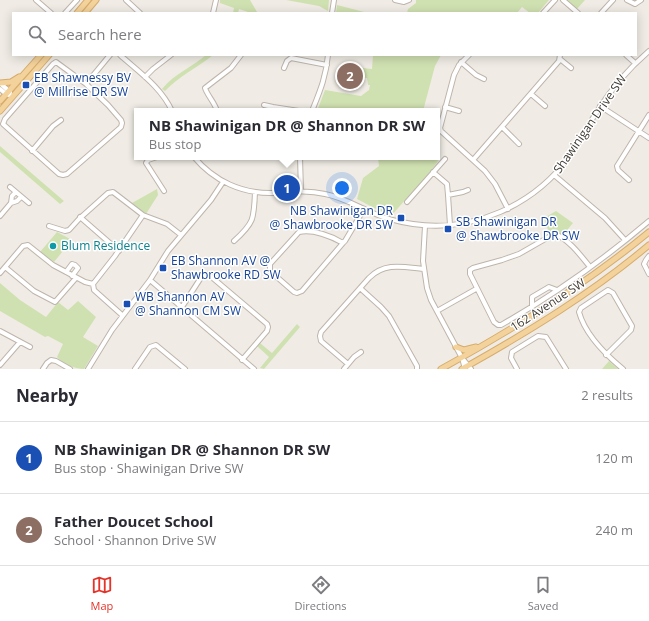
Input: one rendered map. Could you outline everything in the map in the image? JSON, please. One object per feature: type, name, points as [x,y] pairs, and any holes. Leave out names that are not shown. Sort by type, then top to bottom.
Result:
[{"type":"main road","points":[[78,12],[88,0]]},
{"type":"main road","points":[[86,12],[96,0]]},
{"type":"main road","points":[[0,101],[40,56]]},
{"type":"main road","points":[[0,111],[48,56]]},
{"type":"main road","points":[[0,83],[11,82],[30,67]]},
{"type":"main road","name":"162 Avenue SW","points":[[441,369],[546,308],[609,264],[649,232]]},
{"type":"main road","name":"162 Avenue SW","points":[[466,368],[558,312],[649,245]]},
{"type":"main road","points":[[456,346],[464,350],[485,344]]},
{"type":"street","points":[[36,0],[50,12]]},
{"type":"street","points":[[66,12],[76,0]]},
{"type":"street","points":[[126,0],[139,12]]},
{"type":"street","points":[[213,12],[217,2],[216,0]]},
{"type":"street","points":[[332,12],[334,0]]},
{"type":"street","points":[[395,0],[404,2],[409,0]]},
{"type":"street","points":[[544,12],[555,0]]},
{"type":"street","points":[[563,0],[577,12]]},
{"type":"street","points":[[602,12],[613,0]]},
{"type":"street","points":[[628,0],[635,4],[641,0]]},
{"type":"street","name":"Shawinigan Drive SW","points":[[197,160],[223,182],[255,192],[275,193],[301,191],[336,196],[364,209],[396,221],[424,226],[450,225],[477,220],[508,209],[528,197],[554,175],[570,156],[600,106],[614,86],[635,63],[649,51]]},
{"type":"street","points":[[86,84],[109,56]]},
{"type":"street","points":[[121,56],[161,93],[170,108]]},
{"type":"street","points":[[145,77],[157,65],[170,56]]},
{"type":"street","points":[[217,108],[206,91],[206,88],[231,68],[240,56]]},
{"type":"street","points":[[313,108],[321,91],[328,56]]},
{"type":"street","points":[[440,124],[454,75],[461,62],[468,56]]},
{"type":"street","points":[[627,56],[635,63]]},
{"type":"street","points":[[473,160],[531,94],[560,57],[571,68]]},
{"type":"street","points":[[284,68],[287,61],[291,58],[327,65]]},
{"type":"street","points":[[55,62],[58,62],[86,84],[121,120],[122,123],[121,127],[65,175],[59,174],[32,151],[4,126],[3,121],[55,62]]},
{"type":"street","points":[[461,62],[476,75],[484,79]]},
{"type":"street","points":[[0,83],[13,96]]},
{"type":"street","points":[[0,89],[8,92]]},
{"type":"street","points":[[531,94],[545,106]]},
{"type":"street","points":[[264,104],[280,108]]},
{"type":"street","points":[[600,106],[649,138]]},
{"type":"street","points":[[445,108],[459,111]]},
{"type":"street","points":[[629,180],[618,170],[617,166],[638,130],[649,115]]},
{"type":"street","points":[[32,151],[53,126],[62,120]]},
{"type":"street","points":[[502,128],[519,144]]},
{"type":"street","points":[[440,129],[485,171],[495,184],[508,209]]},
{"type":"street","points":[[407,202],[445,159]]},
{"type":"street","points":[[148,160],[146,163],[148,167],[164,191]]},
{"type":"street","points":[[300,160],[301,191]]},
{"type":"street","points":[[433,172],[447,184],[450,225]]},
{"type":"street","points":[[554,175],[605,218],[625,240]]},
{"type":"street","points":[[88,369],[122,316],[150,280],[168,252],[211,200],[223,182]]},
{"type":"street","points":[[10,187],[29,203]]},
{"type":"street","points":[[448,195],[468,190]]},
{"type":"street","points":[[11,203],[12,196],[16,192]]},
{"type":"street","points":[[49,226],[67,231],[80,217],[108,193],[112,192],[116,193],[143,215],[167,224],[181,235]]},
{"type":"street","points":[[234,241],[247,229],[253,218],[255,192]]},
{"type":"street","points":[[0,216],[11,203],[17,201],[21,197]]},
{"type":"street","points":[[343,243],[329,236],[317,233],[299,232],[270,264],[270,271],[294,292],[300,292],[343,243],[364,209]]},
{"type":"street","points":[[122,316],[94,290],[93,284],[143,215]]},
{"type":"street","points":[[80,217],[119,250]]},
{"type":"street","points":[[590,267],[572,247],[554,234],[519,254],[472,268],[470,274],[476,289],[494,322],[501,325],[557,290],[590,267],[649,221]]},
{"type":"street","points":[[424,226],[423,269],[428,290],[466,368]]},
{"type":"street","points":[[0,273],[23,246],[28,245],[46,260],[74,277],[93,284]]},
{"type":"street","points":[[649,256],[644,264],[649,274]]},
{"type":"street","points":[[5,267],[34,291],[55,302],[74,277],[78,268],[72,264],[66,272]]},
{"type":"street","points":[[348,364],[321,341],[320,336],[371,276],[383,268],[397,266],[423,269]]},
{"type":"street","points":[[182,307],[202,276],[208,274],[267,324],[267,331],[242,360]]},
{"type":"street","points":[[150,280],[254,369]]},
{"type":"street","points":[[532,306],[532,297],[549,287],[557,290]]},
{"type":"street","points":[[360,288],[393,321],[417,366],[417,369]]},
{"type":"street","points":[[437,311],[476,289]]},
{"type":"street","points":[[606,355],[631,330],[632,326],[613,293],[608,290],[581,308],[579,312],[592,338],[606,355],[623,369]]},
{"type":"street","points":[[0,330],[30,347]]},
{"type":"street","points":[[517,369],[511,358],[512,352],[540,335],[546,337],[566,369]]},
{"type":"street","points":[[0,365],[20,342]]},
{"type":"street","points":[[136,369],[150,347],[156,345],[185,369]]},
{"type":"street","points":[[344,369],[361,352]]},
{"type":"street","points":[[43,369],[51,360],[56,361],[70,369]]},
{"type":"green space","points":[[220,0],[250,0],[257,12],[248,12],[239,9],[238,12],[233,12],[234,8],[220,3]]},
{"type":"green space","points":[[286,0],[329,0],[328,11],[319,6]]},
{"type":"green space","points":[[416,0],[549,0],[539,12],[529,12],[522,7],[518,12],[407,12],[408,9],[416,3]]},
{"type":"green space","points":[[566,0],[585,0],[577,9]]},
{"type":"green space","points":[[337,5],[364,12],[336,12]]},
{"type":"green space","points":[[205,56],[212,56],[176,81],[165,91],[162,89],[172,79]]},
{"type":"green space","points":[[373,56],[440,56],[435,66],[424,108],[318,108],[325,90],[361,96],[369,90],[370,85],[368,85],[367,78],[354,76],[355,67],[372,69]]},
{"type":"green space","points":[[0,146],[64,201],[60,204],[0,152]]},
{"type":"green space","points":[[378,160],[439,160],[420,185],[392,215],[378,210],[357,199],[363,178],[379,166]]},
{"type":"green space","points":[[157,189],[158,195],[146,214],[132,203]]},
{"type":"green space","points":[[556,211],[573,223],[563,235],[556,230],[549,233],[544,218]]},
{"type":"green space","points":[[57,232],[72,240],[54,262],[40,252]]},
{"type":"green space","points":[[0,283],[20,300],[46,317],[58,302],[68,310],[78,301],[96,317],[83,337],[98,346],[84,369],[69,366],[57,357],[63,344],[48,336],[45,337],[0,311]]},
{"type":"green space","points":[[297,324],[300,327],[264,369],[260,368],[269,357],[257,346],[260,343],[272,353]]},
{"type":"green space","points":[[609,361],[618,369],[602,369]]},
{"type":"place","name":"Father Doucet School","points":[[350,76]]},
{"type":"place","name":"EB Shawnessy BV @ Millrise DR SW","points":[[26,85]]},
{"type":"place","name":"NB Shawinigan DR @ Shannon DR SW","points":[[287,188]]},
{"type":"place","name":"NB Shawinigan DR @ Shawbrooke DR SW","points":[[401,218]]},
{"type":"place","name":"SB Shawinigan DR @ Shawbrooke DR SW","points":[[448,229]]},
{"type":"place","name":"Blum Residence","points":[[53,246]]},
{"type":"place","name":"EB Shannon AV @ Shawbrooke RD SW","points":[[163,268]]},
{"type":"place","name":"WB Shannon AV @ Shannon CM SW","points":[[127,304]]}]
